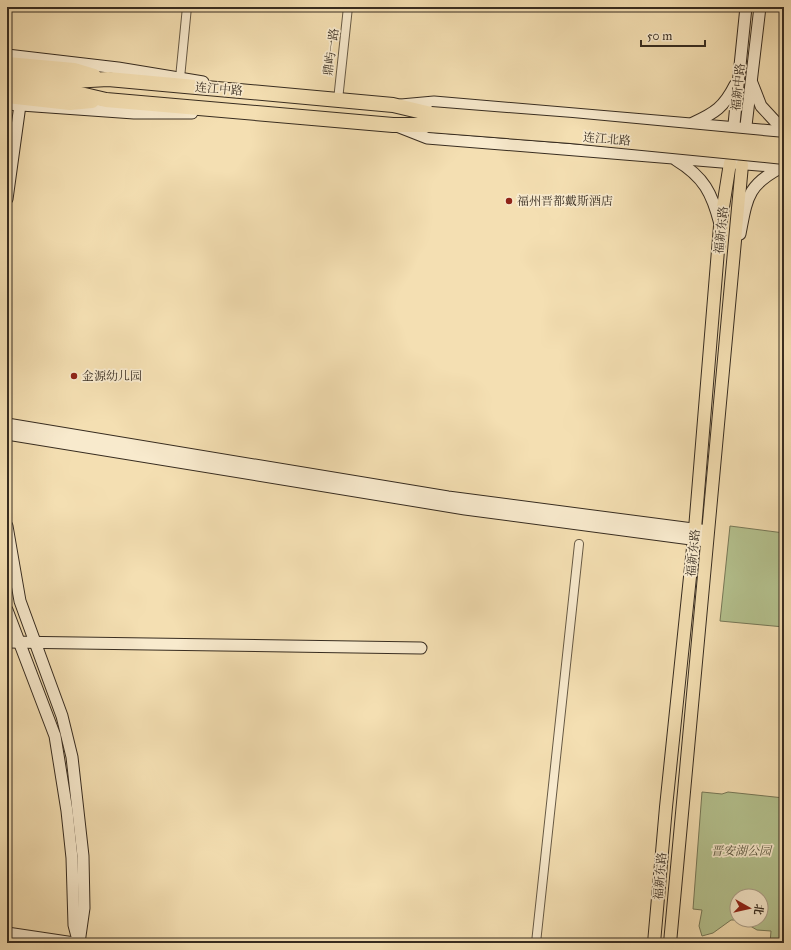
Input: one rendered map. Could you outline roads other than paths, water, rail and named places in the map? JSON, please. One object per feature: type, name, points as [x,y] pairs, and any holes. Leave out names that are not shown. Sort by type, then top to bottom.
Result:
[{"type":"highway","points":[[7,64],[72,86]]},
{"type":"highway","name":"连江中路","points":[[7,74],[72,86],[106,100],[393,125],[430,120]]},
{"type":"highway","name":"连江中路","points":[[7,85],[72,86],[108,79],[393,105],[430,120]]},
{"type":"highway","points":[[7,96],[72,86]]},
{"type":"highway","name":"连江北路","points":[[430,120],[572,125],[784,146]]},
{"type":"highway","name":"连江北路","points":[[430,120],[571,136],[783,164]]},
{"type":"main road","name":"福新中路","points":[[730,163],[746,7]]},
{"type":"main road","name":"福新中路","points":[[742,164],[760,7]]},
{"type":"main road","points":[[7,55],[118,68],[274,94]]},
{"type":"main road","points":[[691,124],[717,111],[728,99],[739,75]]},
{"type":"main road","points":[[751,82],[761,106],[784,131]]},
{"type":"main road","points":[[393,105],[434,102],[784,131]]},
{"type":"main road","points":[[7,104],[134,113],[274,114]]},
{"type":"main road","points":[[7,200],[20,105]]},
{"type":"main road","points":[[393,125],[427,138],[742,164],[783,164]]},
{"type":"main road","points":[[672,158],[692,170],[702,181],[715,205],[720,226]]},
{"type":"main road","name":"福新东路","points":[[670,943],[701,535],[720,226],[730,163]]},
{"type":"main road","name":"福新东路","points":[[654,943],[668,784],[701,535],[730,296],[742,164]]},
{"type":"main road","points":[[730,296],[749,195],[760,181],[783,164]]},
{"type":"main road","points":[[7,424],[448,497],[701,535]]},
{"type":"main road","points":[[7,434],[465,510],[701,535]]},
{"type":"main road","points":[[7,526],[20,601],[62,716],[72,757],[84,856],[84,908],[78,943]]},
{"type":"main road","points":[[7,610],[50,720],[57,747],[68,819],[72,858],[74,925],[78,943]]},
{"type":"main road","points":[[7,642],[421,648]]},
{"type":"main road","points":[[7,933],[74,943]]},
{"type":"street","points":[[180,78],[187,7]]},
{"type":"street","name":"鼎屿一路","points":[[338,100],[348,7]]},
{"type":"street","points":[[536,943],[579,544]]},
{"type":"place","name":"福州晋都戴斯酒店","points":[[509,201]]},
{"type":"place","name":"金源幼儿园","points":[[74,376]]},
{"type":"park label","name":"晋安湖公园","points":[[741,851]]}]
